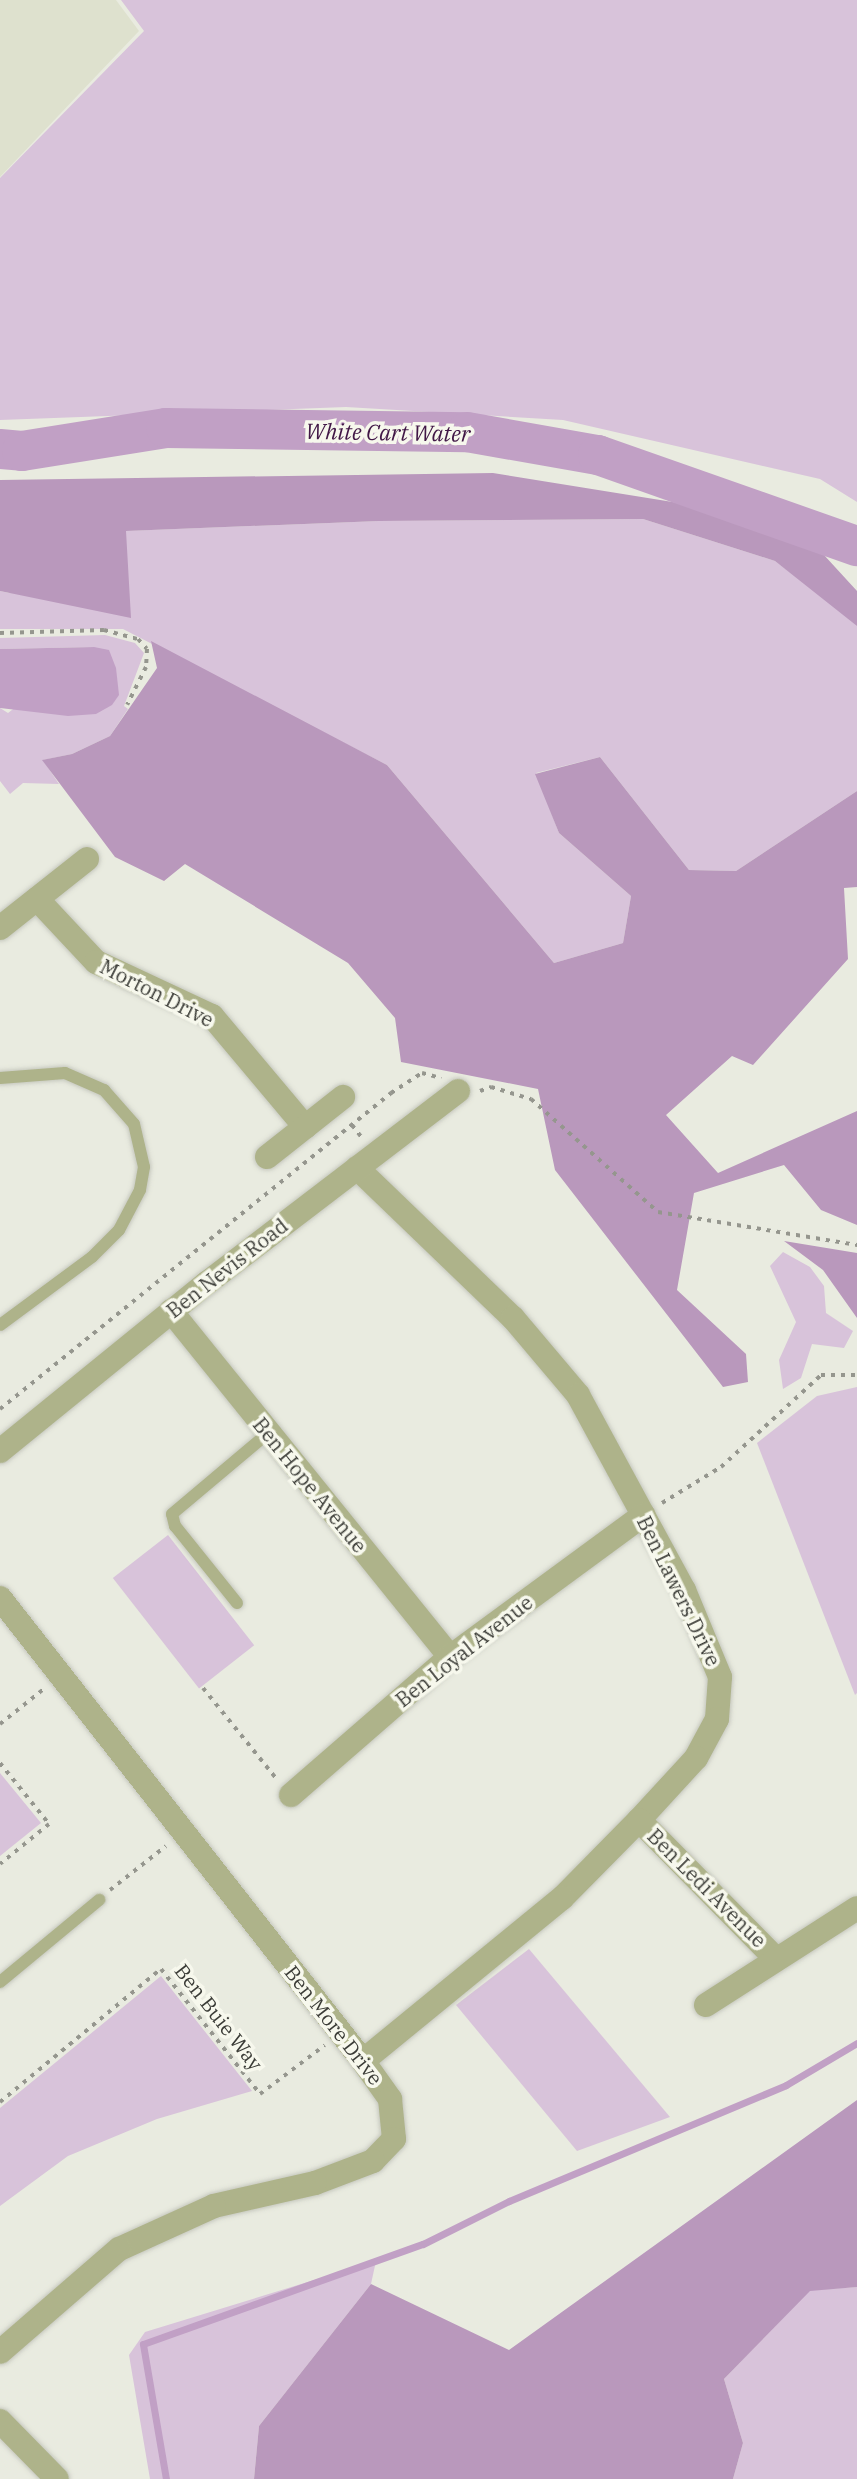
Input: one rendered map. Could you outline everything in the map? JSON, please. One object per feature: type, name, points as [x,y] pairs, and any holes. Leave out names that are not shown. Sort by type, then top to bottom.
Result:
[{"type":"street","points":[[0,928],[87,859]]},
{"type":"street","name":"Morton Drive","points":[[37,899],[96,962],[212,1016],[305,1127]]},
{"type":"street","name":"Ben Nevis Road","points":[[0,1451],[171,1311],[458,1091]]},
{"type":"street","points":[[267,1157],[343,1097]]},
{"type":"street","name":"Ben Lawers Drive","points":[[357,1168],[513,1318],[578,1395],[684,1590],[720,1677],[717,1719],[696,1758],[639,1820],[562,1898],[363,2061]]},
{"type":"street","name":"Ben Hope Avenue","points":[[171,1311],[267,1434],[450,1657]]},
{"type":"street","name":"Ben Loyal Avenue","points":[[291,1795],[450,1657],[643,1515]]},
{"type":"street","name":"Ben More Drive","points":[[0,2352],[119,2249],[214,2206],[315,2183],[373,2161],[394,2139],[390,2099],[363,2061],[61,1675],[3,1608]]},
{"type":"street","name":"Ben Ledi Avenue","points":[[639,1820],[774,1957]]},
{"type":"street","name":"Ben Ledi Avenue","points":[[706,2005],[774,1957],[857,1908]]},
{"type":"street","points":[[0,2421],[57,2479]]},
{"type":"lane","points":[[0,1078],[65,1073],[104,1090],[134,1124],[144,1167],[140,1190],[119,1230],[92,1257],[0,1325]]},
{"type":"lane","points":[[237,1603],[175,1526],[172,1514],[267,1434]]},
{"type":"lane","points":[[0,1982],[99,1900]]},
{"type":"path","points":[[0,633],[104,630],[138,639],[147,649],[146,667],[127,705]]},
{"type":"path","points":[[0,1409],[391,1093],[422,1073],[438,1075],[458,1091],[471,1094],[491,1087],[531,1099],[658,1212],[857,1245]]},
{"type":"path","points":[[643,1515],[721,1467],[821,1375],[857,1375]]},
{"type":"path","points":[[0,1724],[61,1675]]},
{"type":"path","points":[[203,1688],[291,1795]]},
{"type":"path","points":[[0,1763],[49,1824],[0,1864]]},
{"type":"path","points":[[99,1900],[183,1832]]},
{"type":"path","name":"Ben Buie Way","points":[[0,2102],[161,1969],[260,2094],[341,2033]]},
{"type":"shaded area","points":[[0,0],[116,0],[139,31],[0,177]]},
{"type":"shaded area","points":[[121,0],[857,0],[857,502],[820,479],[563,420],[346,407],[0,420],[0,178],[144,31]]},
{"type":"shaded area","points":[[493,473],[685,504],[824,555],[857,591],[857,626],[775,561],[643,519],[379,521],[126,531],[131,618],[0,591],[0,480]]},
{"type":"shaded area","points":[[643,519],[775,561],[850,617],[857,626],[857,791],[736,871],[689,870],[600,757],[536,773],[559,833],[631,896],[623,943],[554,963],[387,765],[123,629],[0,629],[0,591],[9,593],[125,531],[379,521]]},
{"type":"shaded area","points":[[105,635],[135,643],[144,653],[124,706],[128,709],[110,736],[72,754],[43,760],[59,784],[23,783],[10,794],[0,781],[0,708],[8,713],[94,647],[0,649],[0,638]]},
{"type":"shaded area","points":[[151,641],[387,765],[554,963],[623,943],[631,896],[559,833],[535,774],[600,757],[689,870],[736,871],[857,791],[857,887],[844,888],[848,959],[753,1065],[732,1056],[666,1115],[718,1173],[857,1111],[857,1225],[821,1210],[784,1165],[694,1193],[677,1290],[746,1354],[748,1382],[723,1387],[555,1170],[538,1089],[401,1062],[395,1018],[348,963],[185,864],[164,881],[115,857],[42,760],[72,754],[110,736],[157,668]]},
{"type":"shaded area","points":[[94,647],[109,650],[116,668],[119,695],[112,705],[96,714],[68,716],[0,708],[0,649]]},
{"type":"shaded area","points":[[784,1241],[857,1253],[857,1318],[823,1270]]},
{"type":"shaded area","points":[[783,1252],[810,1267],[824,1286],[826,1313],[853,1331],[844,1348],[812,1344],[801,1378],[783,1389],[779,1360],[796,1322],[770,1266]]},
{"type":"shaded area","points":[[857,1387],[855,1695],[757,1443],[817,1396]]},
{"type":"shaded area","points":[[168,1535],[254,1645],[199,1688],[113,1578]]},
{"type":"shaded area","points":[[0,1773],[41,1823],[0,1856]]},
{"type":"shaded area","points":[[529,1949],[670,2117],[577,2151],[456,2005]]},
{"type":"shaded area","points":[[161,1976],[252,2091],[157,2119],[68,2156],[0,2206],[0,2108]]},
{"type":"shaded area","points":[[857,2100],[857,2287],[810,2291],[724,2379],[743,2443],[733,2479],[254,2479],[259,2426],[371,2284],[509,2350]]},
{"type":"shaded area","points":[[376,2261],[371,2284],[259,2426],[254,2479],[150,2479],[129,2355],[145,2332]]},
{"type":"shaded area","points":[[857,2287],[857,2479],[733,2479],[743,2443],[724,2379],[810,2290]]},
{"type":"waterway","name":"White Cart Water","points":[[0,449],[22,451],[166,428],[467,432],[598,455],[857,546]]},
{"type":"waterway","points":[[166,2479],[143,2344],[423,2244],[509,2201],[786,2085],[857,2043]]}]
